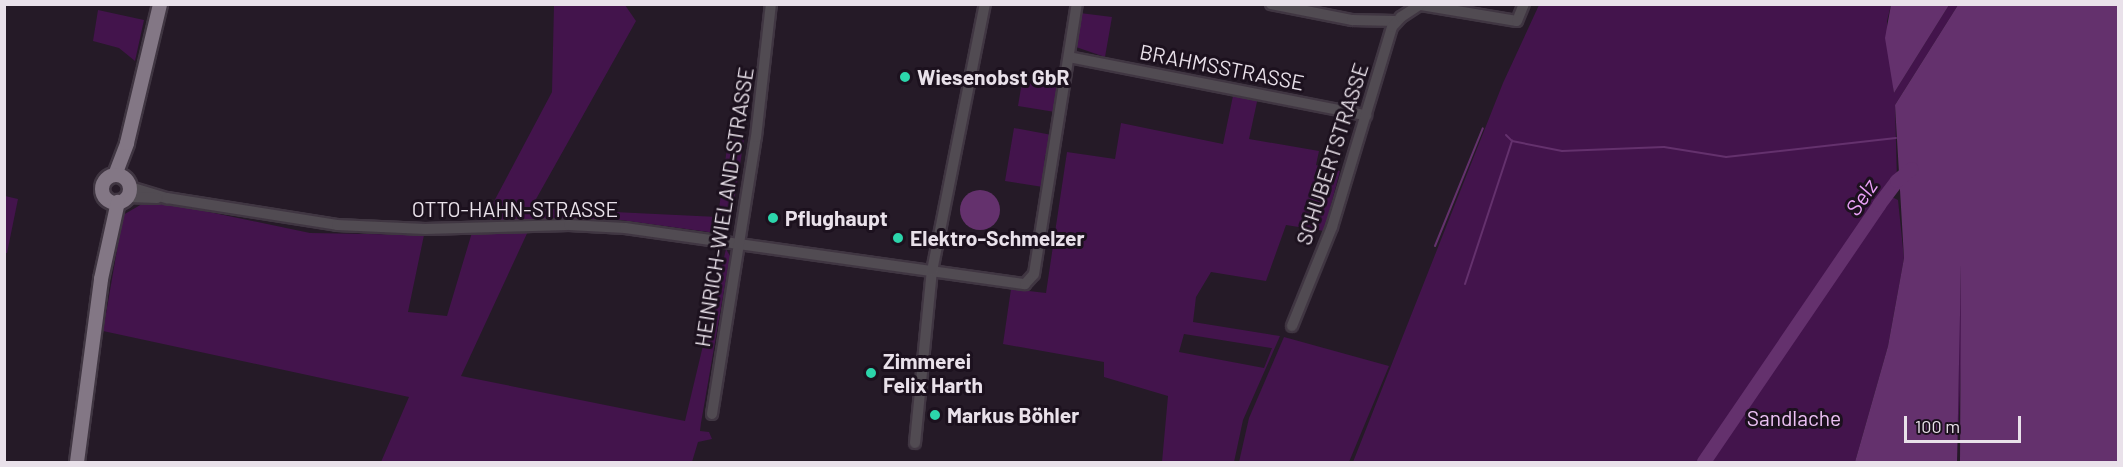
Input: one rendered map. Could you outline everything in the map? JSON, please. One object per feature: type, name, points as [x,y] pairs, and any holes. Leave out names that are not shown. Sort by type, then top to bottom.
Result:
[{"type":"main road","points":[[77,462],[109,232],[121,190],[127,143],[160,4]]},
{"type":"street","name":"HEINRICH-WIELAND-STRASSE","points":[[712,414],[766,62],[771,4]]},
{"type":"street","points":[[915,443],[932,271],[985,4]]},
{"type":"street","points":[[1069,57],[1077,4]]},
{"type":"street","points":[[1271,4],[1352,20],[1395,21],[1421,5],[1517,21],[1524,4]]},
{"type":"street","name":"SCHUBERTSTRASSE","points":[[1292,326],[1332,227],[1395,21]]},
{"type":"street","name":"OTTO-HAHN-STRASSE","points":[[121,190],[367,228],[473,229],[569,225],[625,228],[1023,284],[1031,281],[1035,272],[1069,57]]},
{"type":"street","name":"BRAHMSSTRASSE","points":[[1069,57],[1366,115]]},
{"type":"green space","points":[[554,5],[625,5],[636,21],[531,208],[718,217],[729,132],[745,134],[730,226],[716,233],[613,219],[490,221],[491,207],[552,92]]},
{"type":"green space","name":"Sandlache","points":[[1539,5],[1891,5],[1887,21],[1894,93],[1949,5],[1958,5],[1895,105],[1897,181],[1879,204],[1892,197],[1898,200],[1904,258],[1888,346],[1855,462],[1353,462],[1503,83]]},
{"type":"green space","points":[[98,10],[144,20],[135,61],[119,48],[93,41]]},
{"type":"green space","points":[[1080,13],[1112,17],[1105,57],[1076,47]]},
{"type":"green space","points":[[1022,82],[1059,88],[1055,112],[1018,106]]},
{"type":"green space","points":[[1234,91],[1258,97],[1249,139],[1319,151],[1316,165],[1340,171],[1324,231],[1286,225],[1266,281],[1211,272],[1196,297],[1193,322],[1280,336],[1243,420],[1234,462],[1162,462],[1168,396],[1104,377],[1104,362],[1003,344],[1011,289],[1046,293],[1067,152],[1115,159],[1121,123],[1223,144]],"holes":[[[1184,334],[1272,348],[1264,368],[1179,352]]]},
{"type":"green space","points":[[1014,128],[1052,135],[1049,155],[1045,155],[1043,187],[1005,181]]},
{"type":"green space","points":[[5,196],[18,199],[7,253],[4,253]]},
{"type":"green space","points":[[166,203],[310,233],[424,235],[408,312],[447,316],[473,229],[530,227],[461,376],[685,421],[726,249],[730,256],[700,431],[709,432],[712,439],[698,442],[692,462],[381,462],[409,397],[103,331],[123,215],[142,204]]},
{"type":"green space","points":[[1960,265],[1962,341],[1957,462]]},
{"type":"green space","points":[[1284,337],[1389,366],[1349,462],[1239,462],[1249,418]]},
{"type":"shaded area","points":[[1891,5],[1949,5],[1894,93],[1885,38]]},
{"type":"shaded area","points":[[1958,5],[2118,5],[2118,462],[1960,462],[1961,265],[1957,462],[1855,462],[1888,346],[1904,258],[1895,105]]},
{"type":"shaded area","points":[[980,190],[988,191],[994,196],[999,202],[999,218],[994,224],[988,229],[980,230],[972,229],[966,224],[961,218],[960,210],[961,202],[966,196],[972,191]]},
{"type":"waterway","points":[[1435,246],[1483,128]]},
{"type":"waterway","points":[[1506,135],[1512,141]]},
{"type":"waterway","points":[[1465,284],[1512,141],[1562,151],[1664,147],[1726,157],[1896,138]]},
{"type":"waterway","name":"Selz","points":[[1704,462],[1879,205],[1897,181],[1912,169]]},
{"type":"place","name":"Wiesenobst GbR","points":[[905,77]]},
{"type":"place","name":"Pflughaupt","points":[[773,218]]},
{"type":"place","name":"Elektro-Schmelzer","points":[[898,238]]},
{"type":"place","name":"Zimmerei Felix Harth","points":[[871,373]]},
{"type":"place","name":"Markus Böhler","points":[[935,415]]}]
